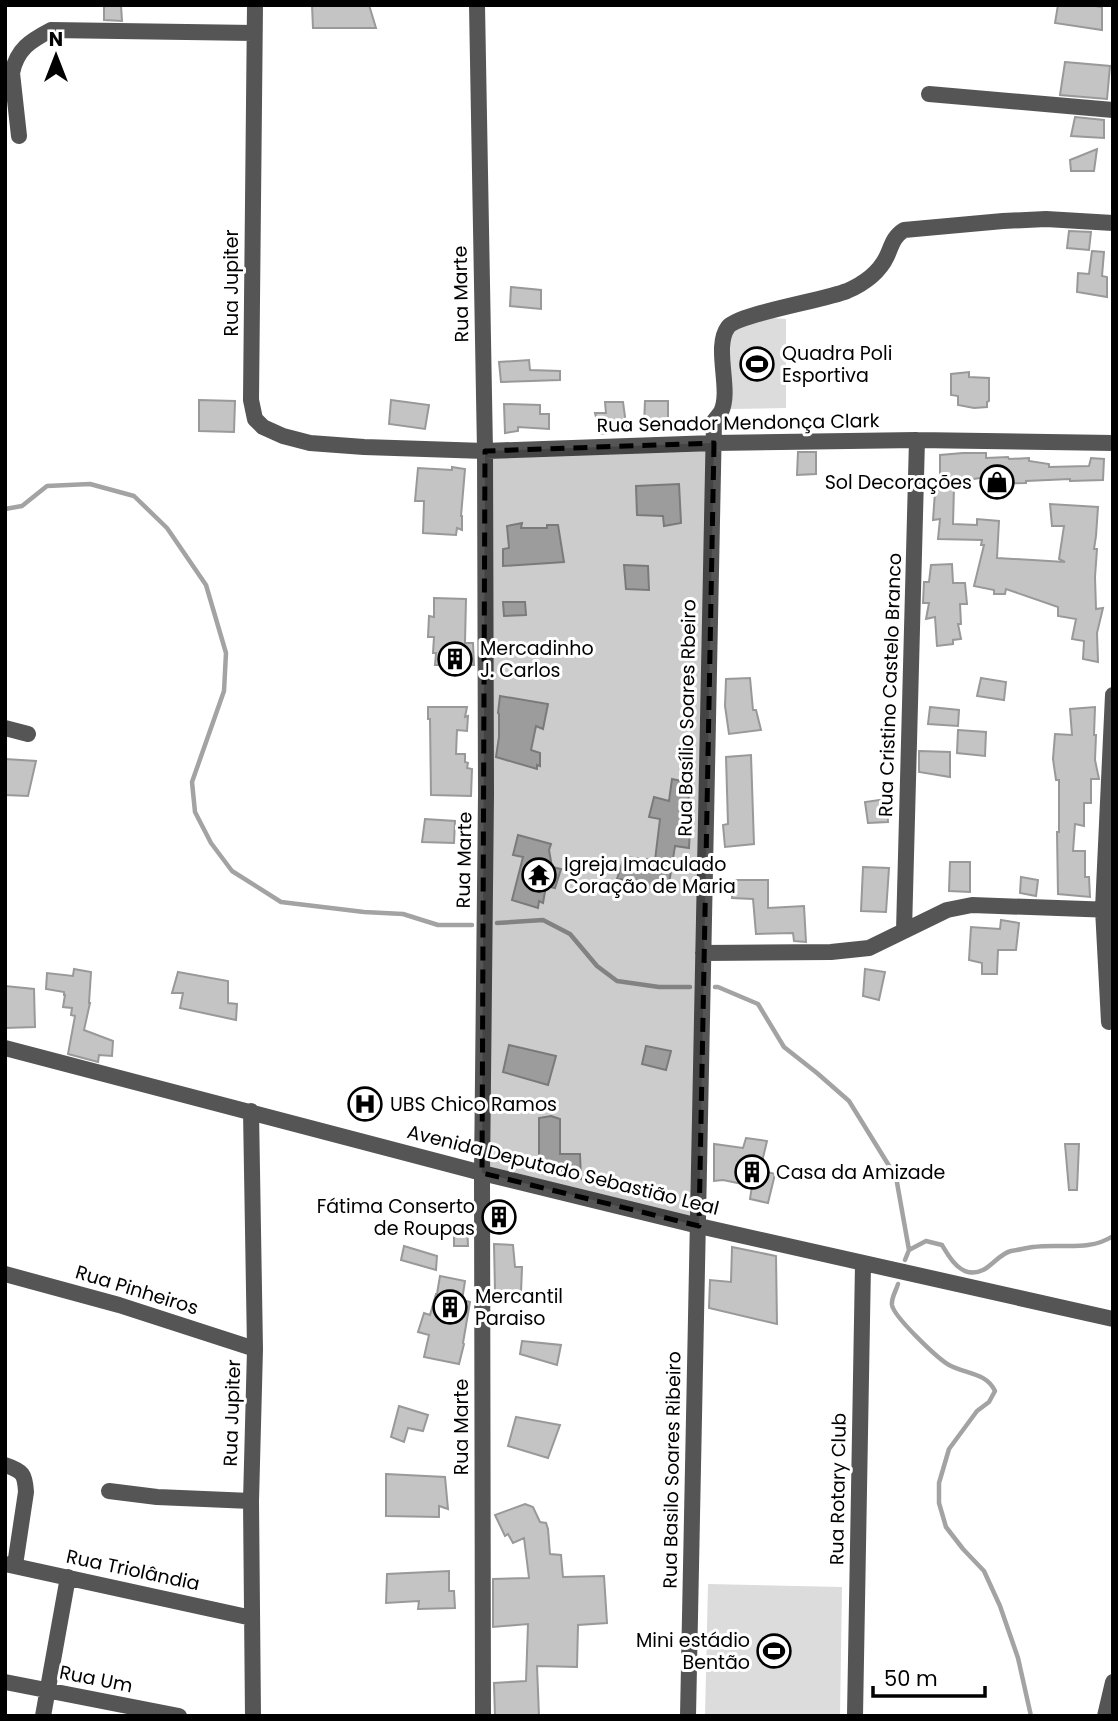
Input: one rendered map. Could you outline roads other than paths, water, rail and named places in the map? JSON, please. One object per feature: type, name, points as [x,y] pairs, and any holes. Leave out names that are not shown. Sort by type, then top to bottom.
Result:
[{"type":"street","name":"Rua Jupiter","points":[[255,5],[251,400],[255,419],[263,427],[283,436],[310,443],[364,447]]},
{"type":"street","name":"Rua Marte","points":[[477,5],[485,451],[483,1716]]},
{"type":"street","points":[[19,136],[12,73],[14,65],[31,40],[51,30],[254,33]]},
{"type":"street","points":[[929,94],[1113,110]]},
{"type":"street","name":"Rua Basílio Soares Rbeiro","points":[[699,1226],[714,421],[723,404],[724,334],[732,322],[846,291],[869,278],[887,257],[892,241],[904,230],[1014,220],[1113,223]]},
{"type":"street","name":"Rua Senador Mendonça Clark","points":[[364,447],[485,451],[714,443],[917,440],[1113,443]]},
{"type":"street","name":"Rua Cristino Castelo Branco","points":[[904,931],[917,440]]},
{"type":"street","points":[[1109,1022],[1108,910],[1113,695]]},
{"type":"street","points":[[5,729],[28,734]]},
{"type":"street","points":[[703,953],[831,952],[869,948],[947,910],[972,905],[1108,910]]},
{"type":"street","name":"Avenida Deputado Sebastião Leal","points":[[5,1048],[699,1226],[1113,1319]]},
{"type":"street","name":"Rua Jupiter","points":[[251,1111],[256,1349],[251,1501],[253,1716]]},
{"type":"street","name":"Rua Basilo Soares Ribeiro","points":[[688,1716],[699,1226]]},
{"type":"street","name":"Rua Rotary Club","points":[[855,1716],[863,1264]]},
{"type":"street","name":"Rua Pinheiros","points":[[5,1274],[118,1305],[256,1349]]},
{"type":"street","points":[[5,1465],[19,1471],[26,1481],[10,1564]]},
{"type":"street","points":[[109,1491],[157,1497],[251,1501]]},
{"type":"street","name":"Rua Triolândia","points":[[10,1564],[252,1618]]},
{"type":"street","points":[[43,1716],[68,1577]]},
{"type":"street","name":"Rua Um","points":[[5,1682],[179,1716]]},
{"type":"street","points":[[1105,1716],[1113,1682]]},
{"type":"waterway","points":[[5,509],[22,506],[47,486],[90,484],[134,496],[167,528],[206,585],[226,653],[224,691],[192,782],[195,812],[211,843],[232,871],[281,902],[403,914],[438,925],[472,925]]},
{"type":"waterway","points":[[497,923],[543,920],[570,934],[597,966],[617,981],[659,987],[690,987]]},
{"type":"waterway","points":[[715,987],[758,1004],[784,1047],[849,1101],[896,1177],[909,1250],[905,1260]]},
{"type":"waterway","points":[[909,1250],[926,1241],[942,1245],[960,1268],[975,1272],[981,1271],[1011,1251],[1043,1246],[1094,1244],[1113,1236]]},
{"type":"waterway","points":[[898,1284],[892,1305],[908,1327],[943,1361],[981,1377],[995,1391],[989,1402],[977,1411],[949,1449],[939,1483],[939,1503],[946,1527],[984,1571],[1000,1606],[1018,1658],[1031,1716]]},
{"type":"place","name":"Quadra Poli Esportiva","points":[[757,364]]},
{"type":"place","name":"Sol Decorações","points":[[997,482]]},
{"type":"place","name":"Mercadinho J. Carlos","points":[[455,659]]},
{"type":"place","name":"Igreja Imaculado Coração de Maria","points":[[539,875]]},
{"type":"place","name":"UBS Chico Ramos","points":[[365,1104]]},
{"type":"place","name":"Casa da Amizade","points":[[752,1172]]},
{"type":"place","name":"Fátima Conserto de Roupas","points":[[499,1217]]},
{"type":"place","name":"Mercantil Paraiso","points":[[450,1307]]},
{"type":"place","name":"Mini estádio Bentão","points":[[774,1651]]}]
